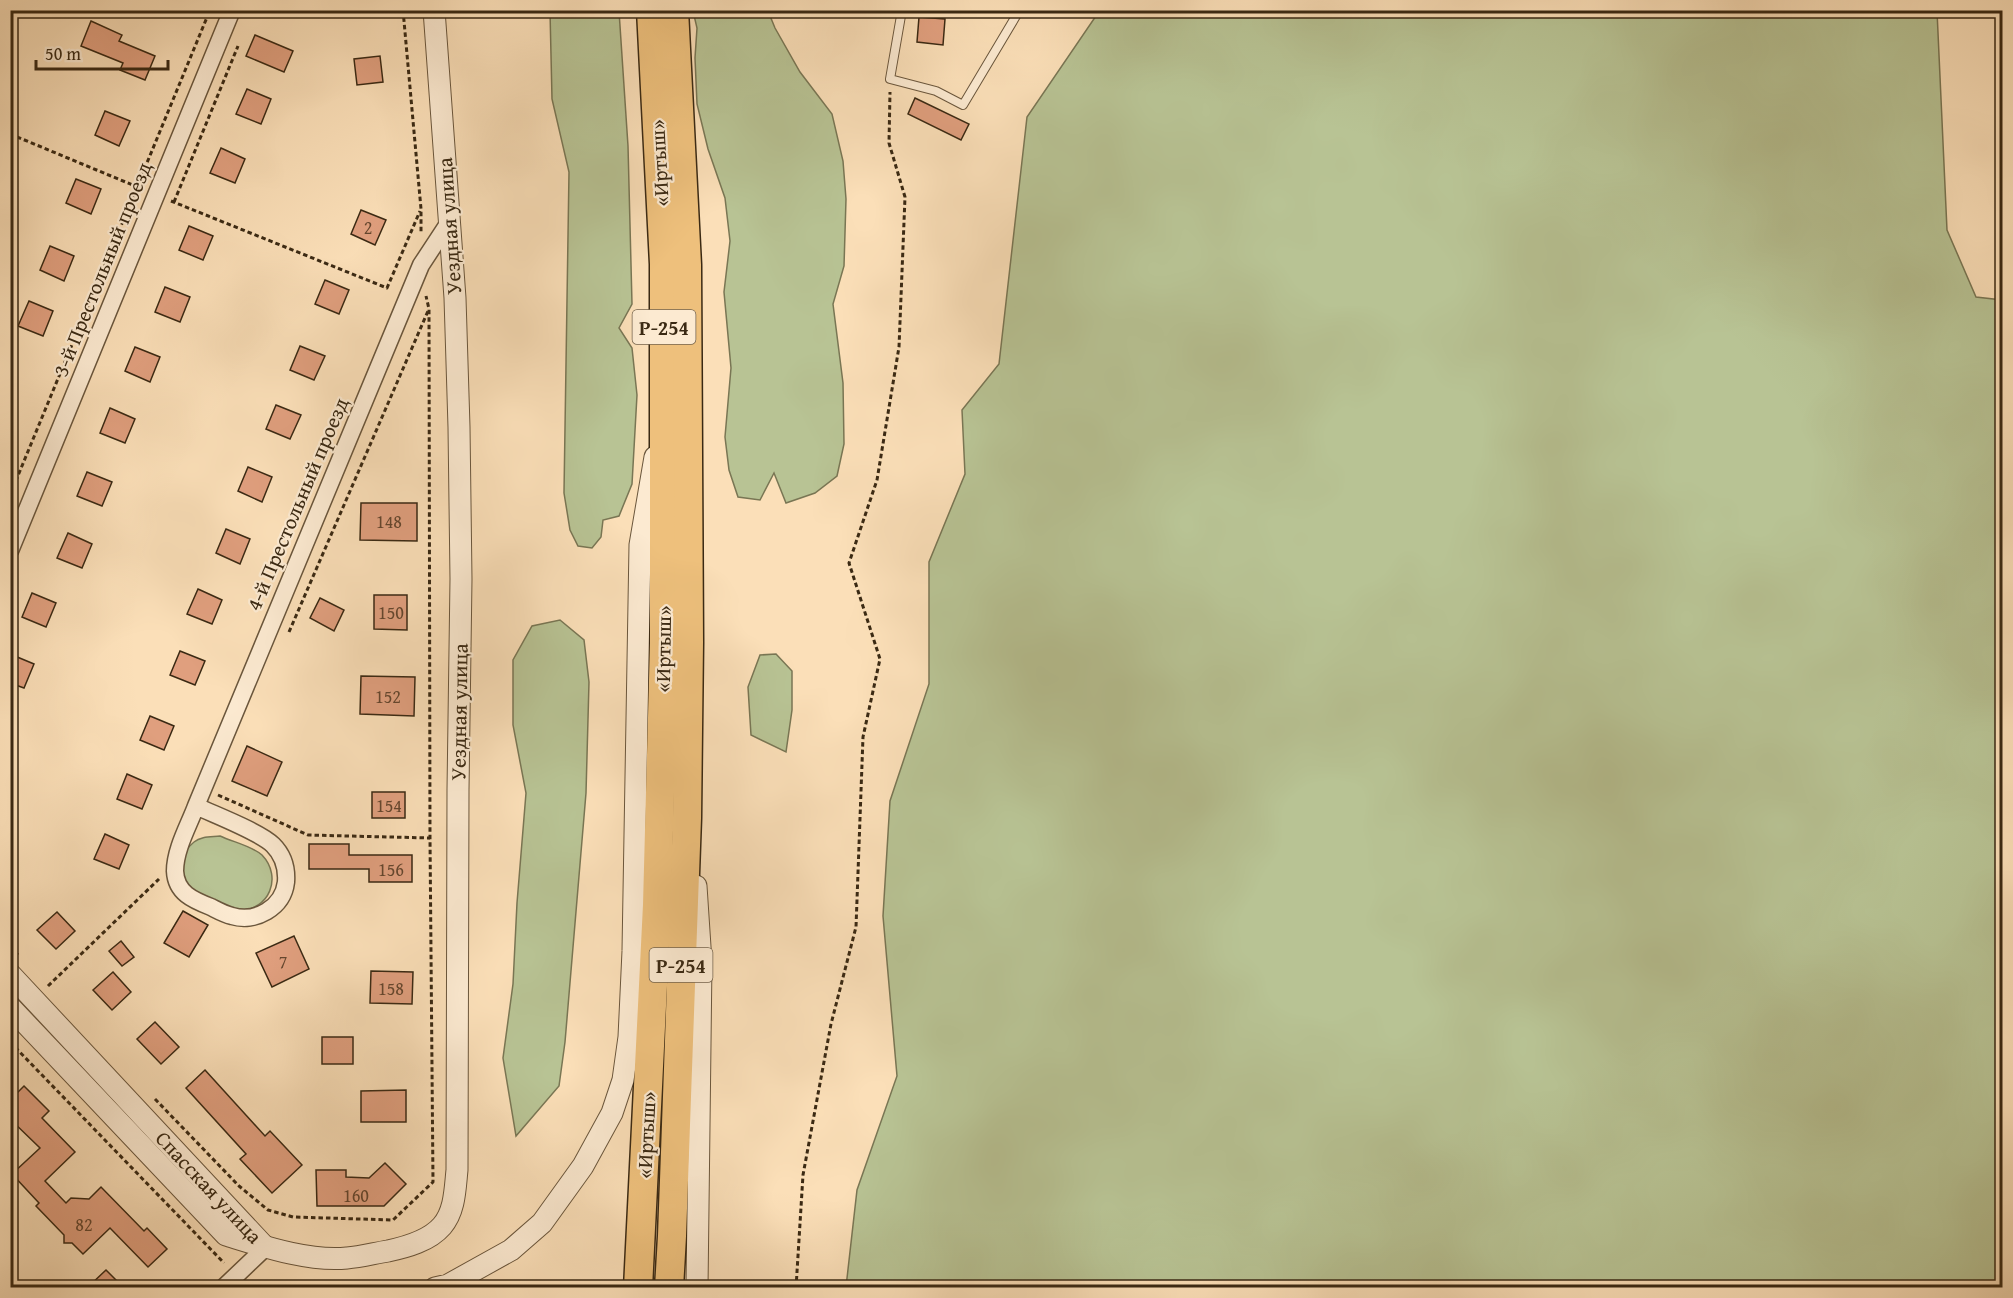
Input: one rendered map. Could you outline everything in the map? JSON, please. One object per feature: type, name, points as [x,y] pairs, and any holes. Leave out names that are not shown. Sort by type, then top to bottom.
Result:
[{"type":"highway","name":"«Иртыш»","points":[[638,1287],[657,904],[664,643],[664,264],[651,10]]},
{"type":"highway","name":"«Иртыш»","points":[[669,1287],[687,818],[689,642],[687,265],[674,10]]},
{"type":"street","name":"3-й Престольный проезд","points":[[11,547],[232,10]]},
{"type":"street","name":"Уездная улица","points":[[266,1247],[303,1256],[346,1258],[402,1248],[431,1236],[443,1225],[453,1205],[457,1158],[461,579],[455,310],[434,10]]},
{"type":"street","name":"4-й Престольный проезд","points":[[175,872],[177,855],[196,806],[421,265],[448,224]]},
{"type":"street","points":[[435,1287],[448,1285],[511,1250],[542,1223],[583,1166],[612,1113],[623,1080],[629,1037],[633,951],[640,545],[664,406]]},
{"type":"street","points":[[175,872],[180,888],[189,898],[232,916],[249,918],[264,913],[277,903],[285,889],[287,872],[285,864],[272,843],[196,806]]},
{"type":"street","points":[[687,818],[696,886],[701,962],[697,1287]]},
{"type":"street","name":"Спасская улица","points":[[14,965],[266,1247]]},
{"type":"street","name":"Спасская улица","points":[[10,1007],[226,1234],[266,1247]]},
{"type":"street","points":[[223,1287],[266,1247]]},
{"type":"lane","points":[[902,10],[890,79],[936,91],[963,105],[1016,16]]},
{"type":"path","points":[[10,495],[139,187],[210,10]]},
{"type":"path","points":[[151,1095],[239,1186],[268,1210],[293,1217],[393,1220],[433,1182],[429,309],[421,265],[421,209],[403,10]]},
{"type":"path","points":[[174,202],[239,42]]},
{"type":"path","points":[[796,1287],[803,1175],[831,1024],[856,927],[864,737],[880,659],[849,563],[877,480],[899,347],[905,197],[889,143],[890,79]]},
{"type":"path","points":[[10,134],[387,288],[421,209]]},
{"type":"path","points":[[288,633],[429,309]]},
{"type":"path","points":[[218,795],[308,835],[430,838]]},
{"type":"path","points":[[48,986],[159,879],[175,872]]},
{"type":"path","points":[[10,948],[14,965]]},
{"type":"path","points":[[10,1042],[236,1275]]},
{"type":"green space","points":[[1100,10],[1937,11],[1947,230],[1976,297],[2002,300],[2002,1287],[846,1287],[857,1190],[897,1076],[883,916],[890,801],[929,684],[929,562],[965,474],[962,410],[999,364],[1027,117]]},
{"type":"green space","points":[[550,11],[619,11],[628,146],[632,304],[619,328],[632,348],[637,395],[632,484],[619,516],[603,520],[601,537],[592,548],[578,546],[570,530],[564,493],[569,172],[552,99]]},
{"type":"green space","points":[[693,11],[768,11],[800,72],[832,114],[843,161],[846,199],[844,266],[833,304],[843,383],[844,444],[837,476],[815,493],[786,503],[774,473],[760,500],[738,497],[729,470],[725,437],[731,368],[724,292],[730,241],[725,198],[708,149],[697,104],[695,58],[697,28]]},
{"type":"green space","points":[[560,620],[584,640],[589,682],[586,793],[565,1042],[559,1086],[516,1136],[503,1058],[513,984],[526,793],[513,725],[513,660],[532,626]]},
{"type":"green space","points":[[776,654],[792,671],[792,710],[786,752],[751,735],[748,687],[760,655]]},
{"type":"green space","points":[[220,836],[253,849],[262,855],[268,864],[272,882],[270,891],[258,905],[249,909],[230,909],[196,894],[186,882],[182,868],[184,854],[188,848],[200,839]]},
{"type":"building","points":[[919,17],[945,19],[943,45],[917,42]]},
{"type":"building","points":[[91,21],[122,35],[119,41],[155,56],[145,80],[120,70],[123,63],[81,46]]},
{"type":"building","points":[[255,35],[293,51],[284,72],[246,56]]},
{"type":"building","points":[[380,56],[383,82],[357,85],[354,59]]},
{"type":"building","points":[[247,89],[271,99],[261,124],[236,114]]},
{"type":"building","points":[[915,98],[969,124],[961,140],[908,114]]},
{"type":"building","points":[[105,111],[130,121],[119,146],[95,135]]},
{"type":"building","points":[[221,148],[245,159],[235,183],[210,173]]},
{"type":"building","points":[[76,179],[101,189],[91,214],[66,203]]},
{"type":"building","points":[[361,210],[386,220],[375,245],[351,234]]},
{"type":"building","points":[[189,226],[213,236],[203,260],[179,250]]},
{"type":"building","points":[[50,246],[74,256],[64,281],[40,270]]},
{"type":"building","points":[[325,280],[349,290],[339,314],[315,304]]},
{"type":"building","points":[[165,287],[190,297],[180,322],[155,312]]},
{"type":"building","points":[[29,301],[53,311],[43,336],[18,326]]},
{"type":"building","points":[[300,346],[325,356],[314,380],[290,370]]},
{"type":"building","points":[[135,347],[160,357],[150,382],[125,371]]},
{"type":"building","points":[[276,405],[301,415],[290,439],[266,429]]},
{"type":"building","points":[[110,408],[135,419],[125,443],[100,433]]},
{"type":"building","points":[[248,467],[272,477],[262,502],[238,491]]},
{"type":"building","points":[[87,472],[112,482],[102,506],[77,496]]},
{"type":"building","points":[[361,503],[417,503],[417,541],[360,540]]},
{"type":"building","points":[[226,529],[250,539],[240,564],[216,553]]},
{"type":"building","points":[[68,533],[92,544],[82,568],[57,558]]},
{"type":"building","points":[[198,589],[222,600],[212,624],[187,614]]},
{"type":"building","points":[[32,593],[56,603],[46,627],[22,617]]},
{"type":"building","points":[[374,595],[407,595],[407,630],[374,629]]},
{"type":"building","points":[[320,598],[344,610],[334,631],[310,618]]},
{"type":"building","points":[[180,651],[205,661],[195,685],[170,675]]},
{"type":"building","points":[[10,654],[34,664],[24,688],[10,683]]},
{"type":"building","points":[[361,676],[415,677],[414,716],[360,714]]},
{"type":"building","points":[[150,716],[174,726],[164,750],[140,740]]},
{"type":"building","points":[[247,746],[282,762],[267,796],[232,781]]},
{"type":"building","points":[[127,774],[152,785],[142,809],[117,799]]},
{"type":"building","points":[[372,792],[405,792],[405,818],[372,818]]},
{"type":"building","points":[[105,834],[129,845],[119,869],[94,859]]},
{"type":"building","points":[[309,844],[349,844],[349,855],[412,855],[412,882],[369,882],[369,869],[309,869]]},
{"type":"building","points":[[183,911],[208,925],[189,957],[164,943]]},
{"type":"building","points":[[57,912],[75,931],[56,949],[37,930]]},
{"type":"building","points":[[294,936],[309,969],[272,987],[256,953]]},
{"type":"building","points":[[121,941],[134,957],[122,966],[109,951]]},
{"type":"building","points":[[371,971],[413,972],[412,1004],[370,1003]]},
{"type":"building","points":[[113,972],[131,992],[112,1010],[93,990]]},
{"type":"building","points":[[155,1022],[179,1047],[161,1064],[137,1039]]},
{"type":"building","points":[[322,1037],[353,1037],[353,1064],[322,1064]]},
{"type":"building","points":[[205,1070],[265,1136],[270,1131],[302,1165],[272,1193],[240,1159],[246,1154],[186,1088]]},
{"type":"building","points":[[24,1086],[49,1111],[42,1118],[75,1152],[45,1181],[66,1203],[71,1198],[89,1199],[101,1187],[144,1231],[147,1228],[167,1249],[148,1267],[110,1228],[83,1254],[72,1243],[64,1243],[64,1235],[36,1206],[39,1203],[12,1174],[40,1148],[10,1119],[10,1100]]},
{"type":"building","points":[[406,1090],[406,1122],[361,1122],[361,1091]]},
{"type":"building","points":[[385,1163],[406,1184],[384,1206],[317,1206],[316,1170],[346,1170],[346,1177],[369,1178]]},
{"type":"building","points":[[106,1270],[123,1287],[88,1287]]}]
